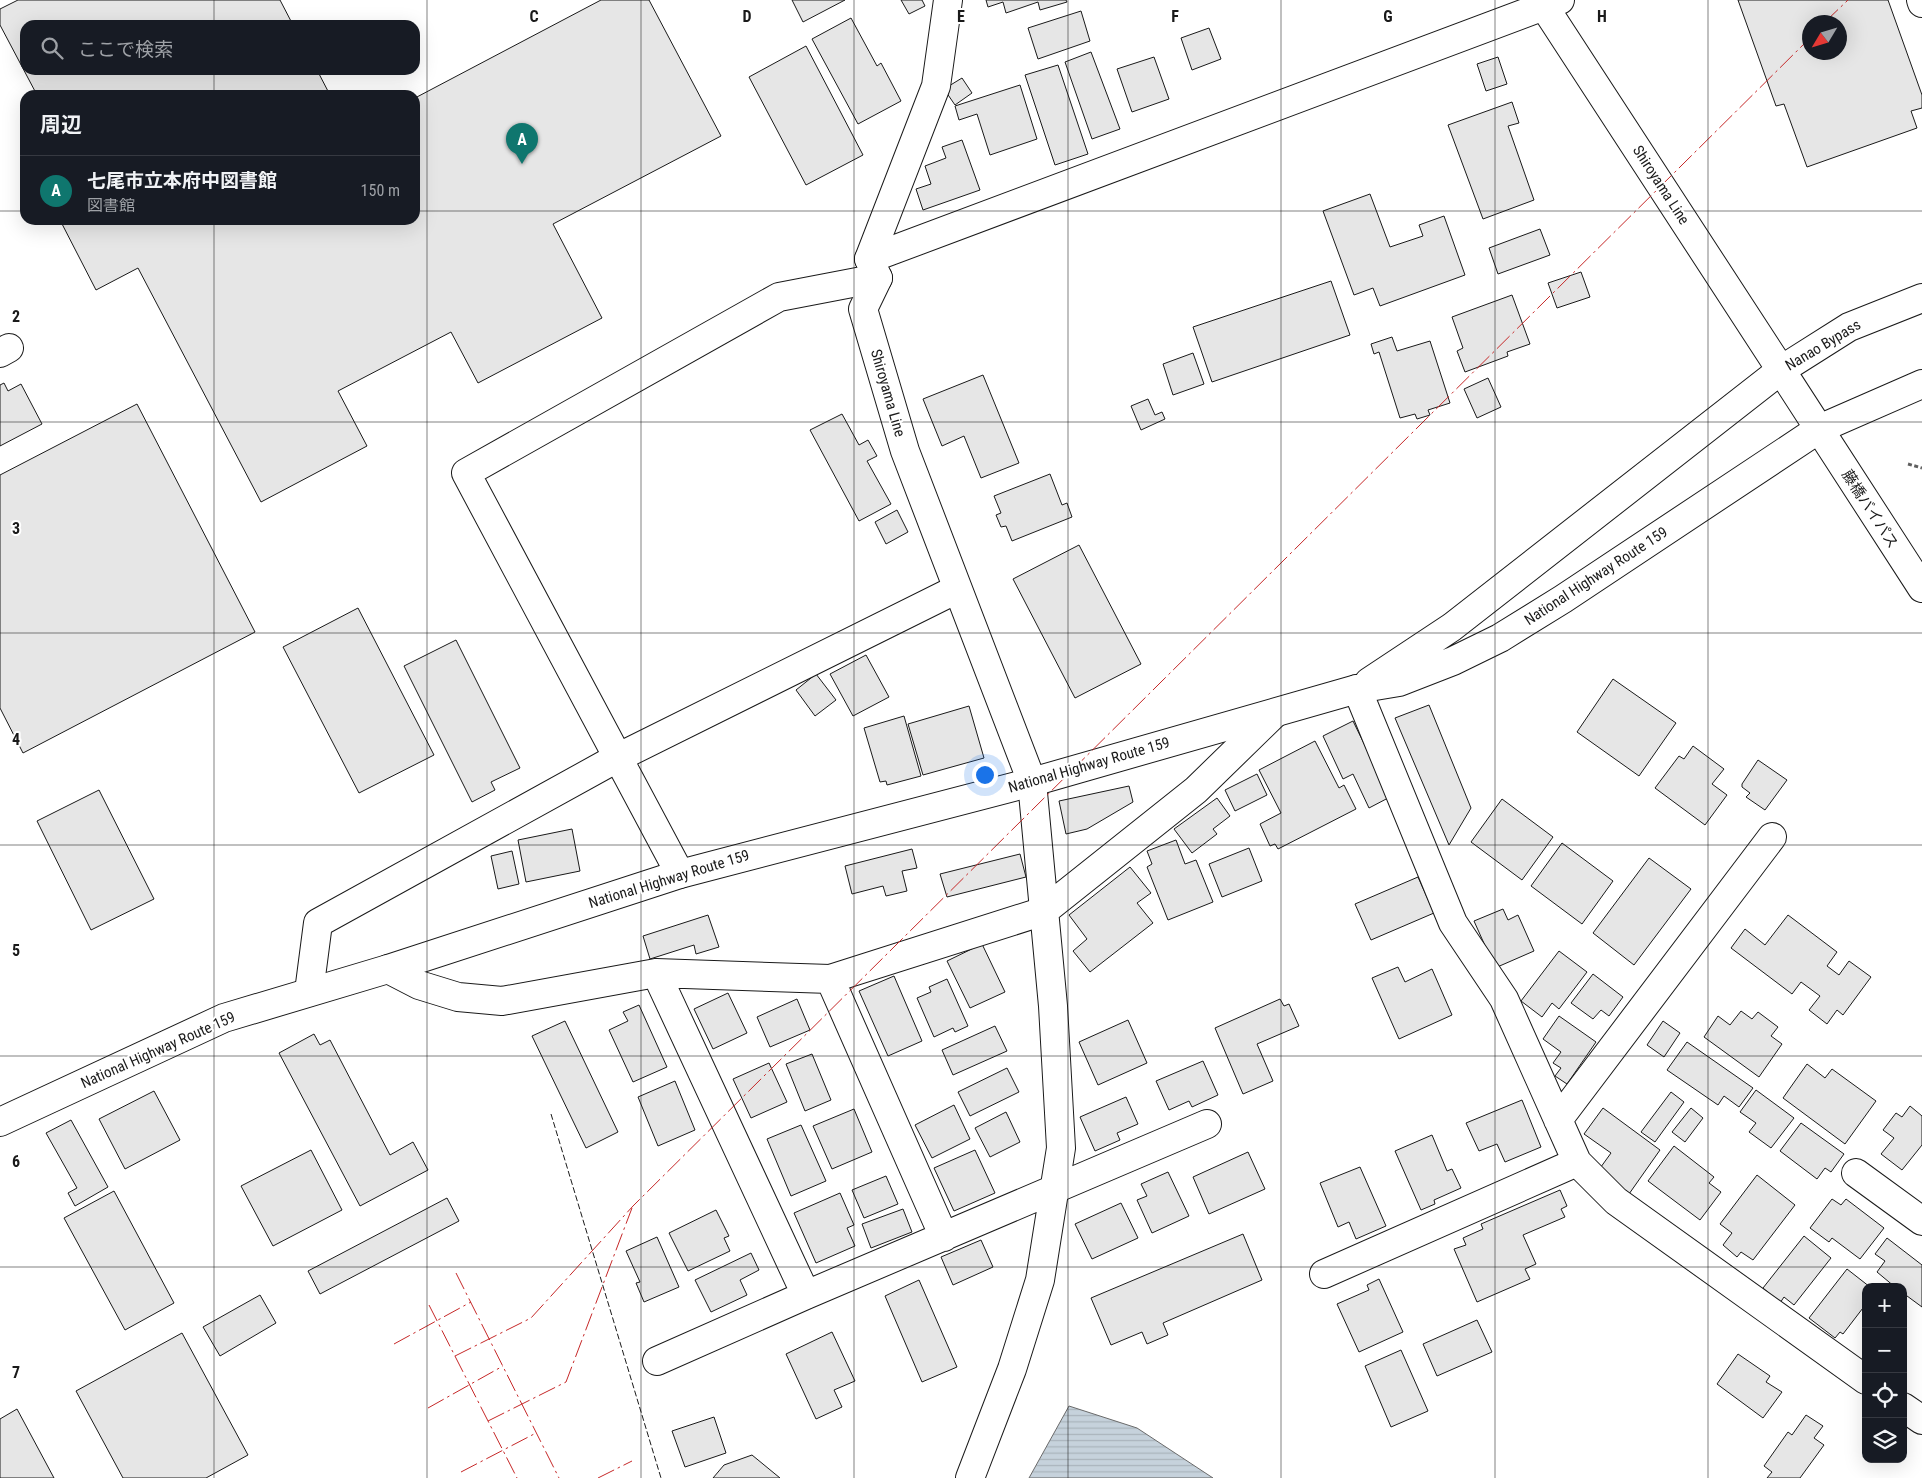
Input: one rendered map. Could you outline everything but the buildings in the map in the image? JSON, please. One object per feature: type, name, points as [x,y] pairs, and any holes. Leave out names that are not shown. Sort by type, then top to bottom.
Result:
[{"type":"main road","name":"Shiroyama Line","points":[[948,0],[936,86],[873,268],[863,308],[905,451],[1032,782],[1053,1006],[1061,1148],[1040,1280],[1012,1369],[970,1478]]},
{"type":"main road","name":"Shiroyama Line","points":[[1548,2],[1818,429]]},
{"type":"main road","points":[[680,874],[466,473],[779,297],[873,268],[1548,2]]},
{"type":"main road","name":"Nanao Bypass","points":[[1781,370],[1848,326],[1922,298]]},
{"type":"main road","name":"National Highway Route 159","points":[[1357,689],[1452,628],[1781,370]]},
{"type":"main road","points":[[1818,429],[1922,384]]},
{"type":"main road","name":"National Highway Route 159","points":[[0,1122],[224,1018],[388,969],[680,874],[1032,782],[1357,689],[1399,682],[1453,661],[1500,638],[1818,429]]},
{"type":"main road","name":"藤橋バイパス","points":[[1818,429],[1922,588]]},
{"type":"main road","points":[[309,992],[318,923],[618,758],[958,589]]},
{"type":"main road","points":[[1357,689],[1454,924],[1504,999],[1578,1162],[1616,1201],[1862,1377]]},
{"type":"main road","points":[[388,969],[419,985],[458,997],[502,1001],[656,973],[830,979],[1044,911],[1196,790],[1275,713]]},
{"type":"main road","points":[[1558,1120],[1772,837]]},
{"type":"main road","points":[[656,973],[806,1295]]},
{"type":"main road","points":[[830,979],[944,1237]]},
{"type":"main road","points":[[658,1361],[806,1295],[1207,1124]]},
{"type":"main road","points":[[1324,1274],[1578,1162]]},
{"type":"main road","points":[[1856,1173],[1922,1221]]},
{"type":"main road","points":[[1907,1410],[1922,1420]]},
{"type":"path","points":[[1908,464],[1922,468]]},
{"type":"shaded area","points":[[1069,1406],[1137,1428],[1213,1478],[1029,1478]]},
{"type":"fence","points":[[551,1114],[661,1478]]},
{"type":"power","points":[[1832,15],[1848,0]]},
{"type":"power","points":[[455,1356],[531,1318],[633,1206],[1802,46]]},
{"type":"power","points":[[488,1421],[566,1382],[632,1208]]},
{"type":"power","points":[[456,1273],[559,1478]]},
{"type":"power","points":[[394,1344],[471,1302]]},
{"type":"power","points":[[429,1305],[517,1478]]},
{"type":"power","points":[[428,1408],[503,1366]]},
{"type":"power","points":[[461,1472],[536,1433]]},
{"type":"power","points":[[598,1478],[632,1461]]},
{"type":"place","name":"七尾市立本府中図書館","points":[[522,164]]}]
